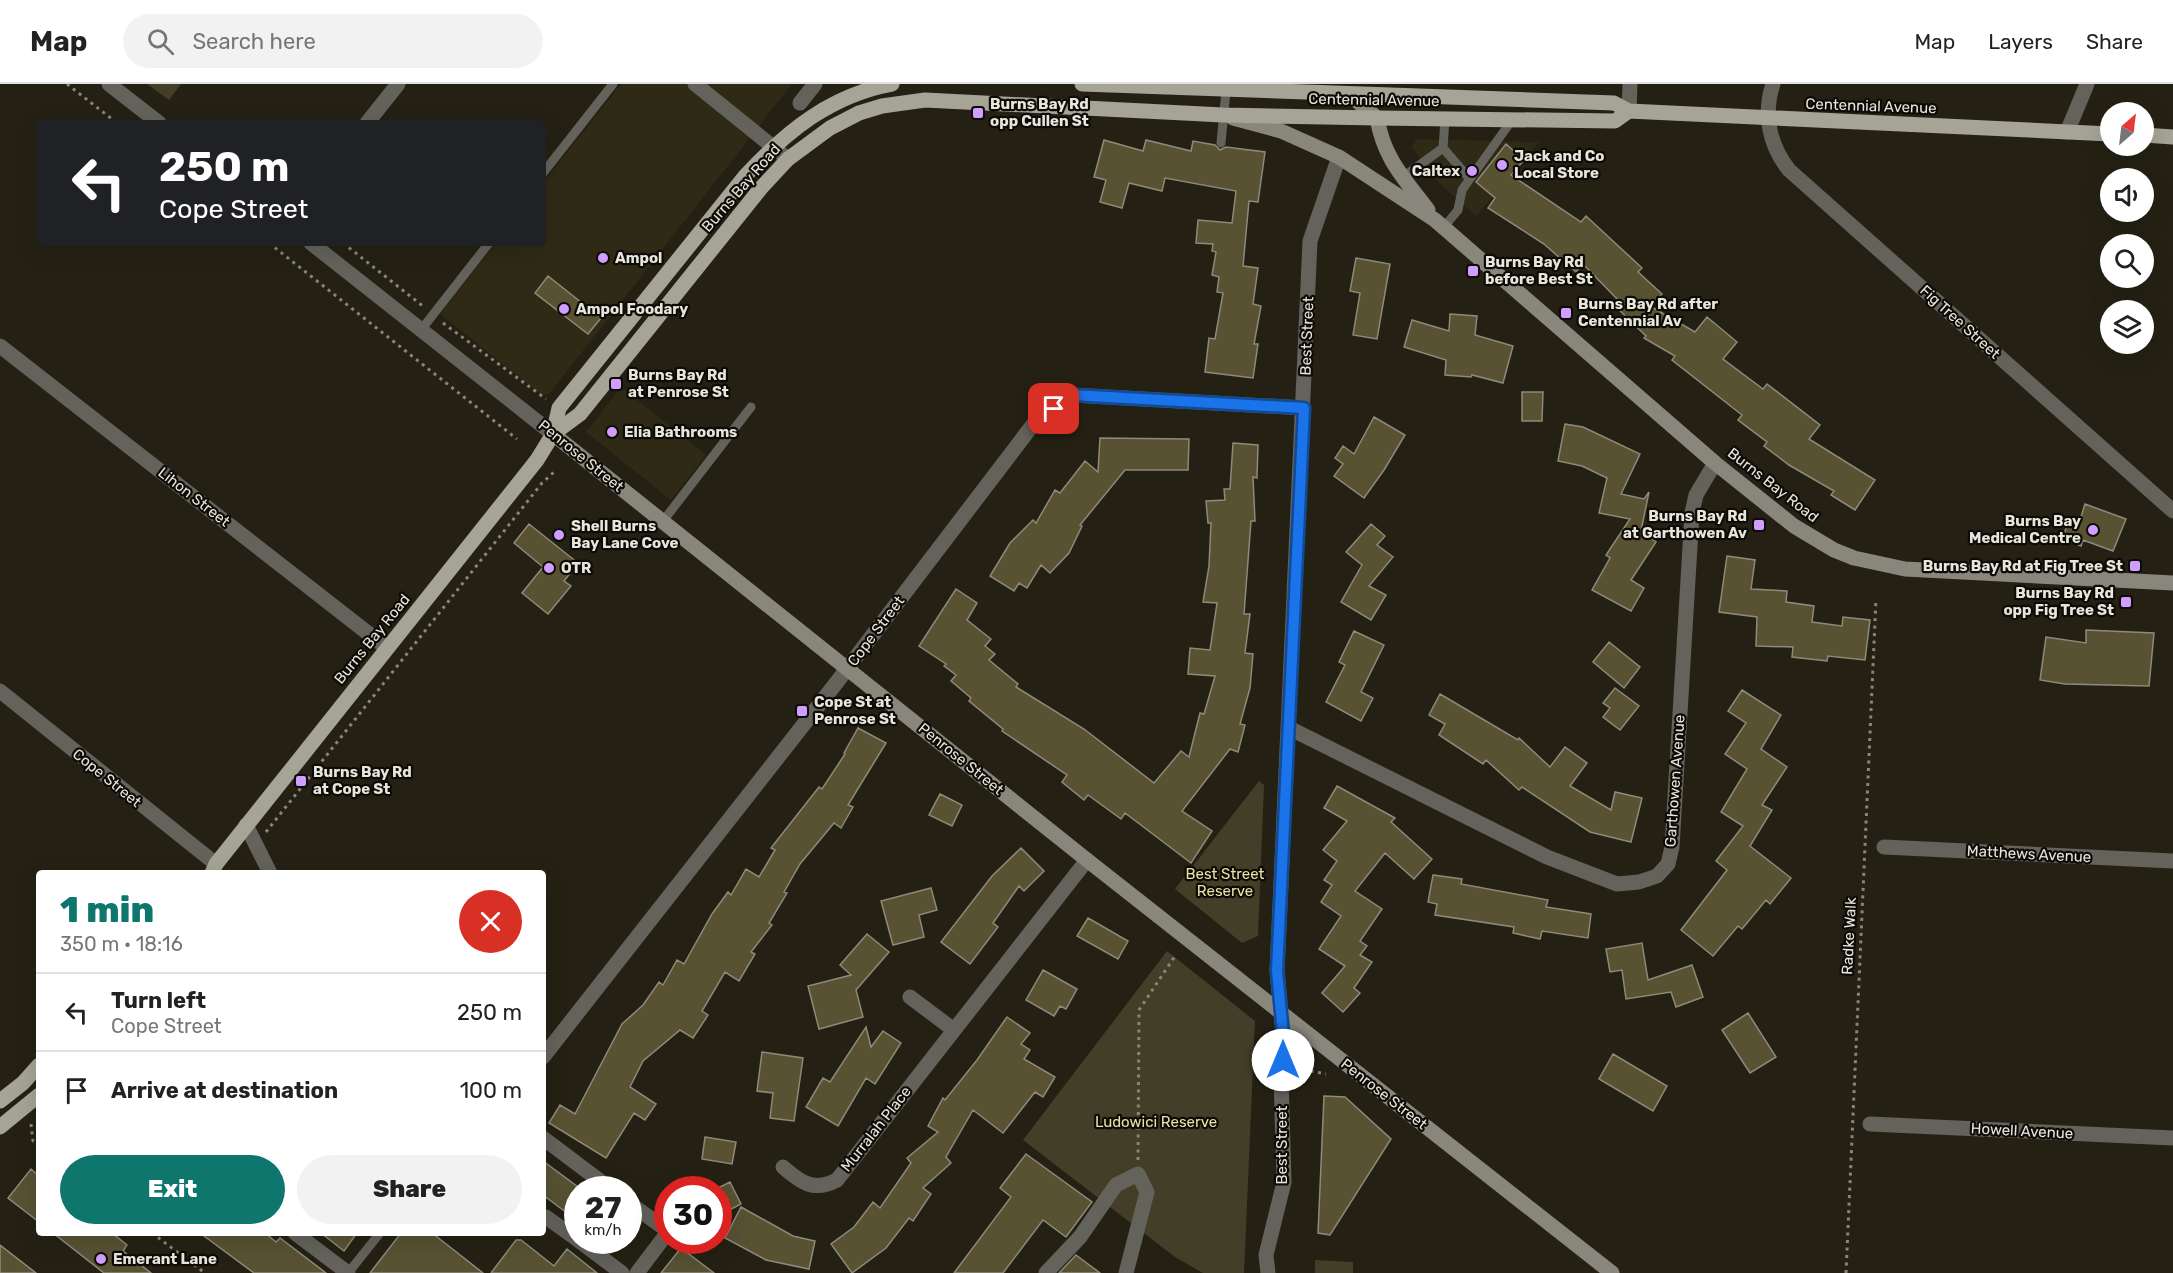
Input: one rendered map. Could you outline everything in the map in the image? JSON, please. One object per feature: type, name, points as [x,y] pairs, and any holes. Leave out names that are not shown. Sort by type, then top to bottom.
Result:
[{"type":"main road","name":"Burns Bay Road","points":[[214,868],[537,460],[553,434],[559,408],[746,175],[772,146],[820,110],[857,88],[892,84]]},
{"type":"main road","points":[[1082,84],[1226,91]]},
{"type":"main road","name":"Centennial Avenue","points":[[1226,91],[1614,103],[1629,111],[1768,120],[2100,134]]},
{"type":"main road","points":[[1349,94],[1377,118]]},
{"type":"main road","name":"Burns Bay Road","points":[[553,434],[580,414],[761,188],[788,159],[830,128],[859,114],[906,101],[940,100],[1223,115],[1281,131],[1339,157],[1439,224],[1715,463],[1794,526],[1834,550],[1854,558],[1905,569],[2173,583]]},
{"type":"main road","name":"Centennial Avenue","points":[[1223,115],[1615,121],[1629,111]]},
{"type":"main road","name":"Burns Bay Road","points":[[1377,118],[1381,142],[1403,177],[1439,224]]},
{"type":"main road","points":[[2154,136],[2173,137]]},
{"type":"main road","name":"Penrose Street","points":[[553,434],[1087,861],[1612,1273]]},
{"type":"main road","points":[[0,1101],[23,1083],[36,1068]]},
{"type":"main road","points":[[0,1127],[36,1097]]},
{"type":"street","points":[[109,84],[155,120]]},
{"type":"street","points":[[370,120],[398,84]]},
{"type":"street","points":[[695,84],[788,159]]},
{"type":"street","points":[[800,103],[815,84]]},
{"type":"street","points":[[1629,111],[1630,84]]},
{"type":"street","points":[[1768,120],[1773,84]]},
{"type":"street","points":[[2067,132],[2087,84]]},
{"type":"street","points":[[857,88],[859,114]]},
{"type":"street","name":"Fig Tree Street","points":[[1768,120],[1773,142],[1789,170],[2173,511]]},
{"type":"street","name":"Best Street","points":[[1268,1273],[1266,1255],[1284,1182],[1281,1076],[1284,1044],[1277,971],[1310,241],[1339,157]]},
{"type":"street","name":"Penrose Street","points":[[315,246],[553,434]]},
{"type":"street","name":"Lihon Street","points":[[0,346],[387,648]]},
{"type":"street","name":"Cope Street","points":[[546,1053],[848,668],[1035,422],[1072,395],[1304,408]]},
{"type":"street","name":"Garthowen Avenue","points":[[1288,728],[1547,857],[1617,884],[1639,882],[1657,876],[1668,864],[1672,848],[1692,513],[1696,495],[1715,463]]},
{"type":"street","name":"Cope Street","points":[[0,691],[214,868]]},
{"type":"street","points":[[246,825],[268,870]]},
{"type":"street","name":"Matthews Avenue","points":[[1884,847],[2173,861]]},
{"type":"street","name":"Murralah Place","points":[[783,1167],[797,1179],[812,1187],[825,1186],[837,1180],[1087,861]]},
{"type":"street","points":[[910,997],[954,1030]]},
{"type":"street","name":"Howell Avenue","points":[[1870,1124],[2173,1138]]},
{"type":"street","points":[[546,1140],[593,1176]]},
{"type":"street","points":[[1047,1273],[1080,1237],[1116,1185],[1138,1174],[1147,1192],[1126,1273]]},
{"type":"street","points":[[546,1217],[564,1230]]},
{"type":"street","points":[[299,1236],[348,1273]]},
{"type":"street","points":[[637,1273],[654,1250]]},
{"type":"street","points":[[597,1254],[622,1273]]},
{"type":"lane","points":[[546,170],[613,84]]},
{"type":"lane","points":[[1221,143],[1226,91]]},
{"type":"lane","points":[[1445,119],[1443,148],[1469,178]]},
{"type":"lane","points":[[1439,224],[1458,210],[1462,190],[1469,178],[1512,120]]},
{"type":"lane","points":[[1403,177],[1443,148]]},
{"type":"lane","points":[[421,330],[487,246]]},
{"type":"lane","points":[[663,521],[751,407]]},
{"type":"lane","points":[[348,1273],[378,1236]]},
{"type":"path","points":[[67,84],[113,120]]},
{"type":"path","points":[[273,246],[517,439]]},
{"type":"path","points":[[256,845],[542,483],[554,472]]},
{"type":"path","name":"Radke Walk","points":[[1846,1273],[1876,599]]},
{"type":"path","points":[[1138,1174],[1139,1010],[1175,956]]},
{"type":"path","points":[[31,1124],[33,1141],[36,1144]]},
{"type":"path","points":[[156,1236],[205,1273]]},
{"type":"shaded area","points":[[621,84],[792,84],[549,394],[541,394],[440,314],[494,246],[546,246],[546,179]]},
{"type":"shaded area","name":"Caltex","points":[[1417,139],[1539,142],[1476,216],[1438,182],[1412,147]]},
{"type":"shaded area","points":[[621,387],[706,455],[671,500],[586,432]]},
{"type":"green space","points":[[147,84],[181,84],[169,100]]},
{"type":"green space","name":"Best Street Reserve","points":[[1259,781],[1264,785],[1258,936],[1242,943],[1175,889]]},
{"type":"green space","name":"Ludowici Reserve","points":[[1167,951],[1255,1021],[1244,1273],[1203,1273],[1175,1257],[1023,1140]]},
{"type":"green space","points":[[1315,1260],[1353,1262],[1353,1273],[1315,1273]]},
{"type":"building","points":[[1104,140],[1143,151],[1146,140],[1191,151],[1193,141],[1215,145],[1220,150],[1226,147],[1265,152],[1258,202],[1249,201],[1243,266],[1258,268],[1253,304],[1261,306],[1254,344],[1258,344],[1253,378],[1205,372],[1209,338],[1215,339],[1223,293],[1217,292],[1219,277],[1212,275],[1216,252],[1212,251],[1213,244],[1196,243],[1198,220],[1232,223],[1236,191],[1165,178],[1162,191],[1129,183],[1122,208],[1100,202],[1106,180],[1094,177]]},
{"type":"building","points":[[1506,144],[1524,160],[1511,175],[1581,222],[1586,216],[1642,268],[1638,272],[1662,294],[1650,306],[1695,332],[1707,317],[1737,342],[1723,359],[1763,389],[1767,384],[1820,425],[1809,439],[1875,480],[1855,510],[1831,495],[1834,491],[1789,465],[1764,446],[1767,442],[1738,420],[1742,415],[1672,360],[1675,356],[1644,338],[1646,336],[1615,306],[1619,301],[1583,264],[1576,272],[1544,244],[1488,208],[1495,198],[1476,182]]},
{"type":"building","points":[[1356,258],[1390,264],[1377,339],[1353,335],[1360,293],[1350,291]]},
{"type":"building","points":[[548,276],[601,318],[588,334],[535,293]]},
{"type":"building","points":[[1450,314],[1477,316],[1475,335],[1513,346],[1503,383],[1472,375],[1471,377],[1445,375],[1446,360],[1404,347],[1412,320],[1449,331]]},
{"type":"building","points":[[1522,392],[1543,392],[1542,421],[1522,421]]},
{"type":"building","points":[[1374,417],[1405,435],[1364,498],[1334,476],[1343,464],[1335,458],[1343,446],[1354,454]]},
{"type":"building","points":[[1565,424],[1583,427],[1640,454],[1621,494],[1644,499],[1649,492],[1641,531],[1656,542],[1631,580],[1644,588],[1631,611],[1592,590],[1610,558],[1606,555],[1630,519],[1599,513],[1607,478],[1582,466],[1558,461]]},
{"type":"building","points":[[1100,438],[1189,439],[1188,470],[1125,470],[1080,525],[1082,526],[1069,553],[1050,573],[1041,565],[1027,588],[1019,583],[1014,591],[990,576],[1010,543],[1033,520],[1036,523],[1055,490],[1060,493],[1085,461],[1098,472]]},
{"type":"building","points":[[1233,443],[1258,445],[1257,478],[1253,477],[1255,521],[1251,521],[1244,614],[1250,614],[1245,653],[1253,654],[1250,688],[1240,724],[1245,725],[1238,752],[1230,749],[1182,811],[1212,831],[1191,863],[1125,813],[1121,819],[1088,795],[1084,800],[1062,782],[1067,775],[1002,731],[1003,729],[969,701],[971,698],[951,681],[956,675],[944,666],[946,664],[919,646],[956,589],[977,603],[967,620],[991,639],[985,646],[995,654],[989,660],[1018,684],[1016,687],[1084,729],[1154,783],[1181,751],[1189,757],[1200,713],[1204,714],[1215,676],[1188,674],[1190,648],[1210,650],[1217,603],[1203,602],[1209,566],[1211,523],[1208,523],[1206,501],[1225,500],[1224,489],[1230,489]]},
{"type":"building","name":"Burns Bay Medical Centre","points":[[2085,504],[2126,519],[2113,551],[2083,540],[2081,546],[2062,538],[2070,519],[2079,523]]},
{"type":"building","points":[[529,524],[578,563],[564,581],[571,586],[548,614],[522,593],[543,567],[514,543]]},
{"type":"building","points":[[1371,524],[1385,536],[1377,545],[1393,557],[1369,586],[1386,595],[1371,620],[1341,602],[1362,565],[1346,552]]},
{"type":"building","points":[[1727,556],[1755,560],[1751,589],[1787,591],[1786,602],[1814,606],[1812,622],[1842,626],[1843,617],[1870,620],[1865,660],[1828,656],[1827,661],[1792,657],[1793,647],[1756,646],[1757,617],[1719,612]]},
{"type":"building","points":[[2086,630],[2154,633],[2149,686],[2065,684],[2040,680],[2046,637],[2086,643]]},
{"type":"building","points":[[1354,631],[1384,645],[1361,692],[1373,698],[1361,721],[1326,702],[1345,665],[1339,662]]},
{"type":"building","points":[[1609,642],[1640,667],[1624,688],[1593,662]]},
{"type":"building","points":[[1615,688],[1639,706],[1620,730],[1603,717],[1610,708],[1603,703]]},
{"type":"building","points":[[1742,690],[1781,715],[1761,749],[1787,767],[1762,805],[1772,810],[1750,846],[1791,878],[1770,904],[1766,900],[1742,929],[1738,926],[1713,956],[1681,930],[1727,870],[1716,861],[1743,826],[1721,812],[1747,769],[1725,754],[1746,723],[1728,711]]},
{"type":"building","points":[[1440,694],[1518,740],[1519,738],[1550,767],[1565,747],[1587,763],[1570,786],[1611,810],[1615,792],[1642,798],[1631,842],[1590,832],[1522,787],[1519,790],[1486,760],[1483,764],[1439,735],[1445,724],[1429,715]]},
{"type":"building","points":[[858,728],[886,743],[848,805],[853,807],[841,828],[834,823],[800,864],[784,892],[787,893],[769,923],[772,925],[751,952],[755,954],[739,981],[725,972],[702,1011],[708,1015],[693,1038],[680,1030],[643,1061],[630,1087],[656,1104],[645,1120],[634,1113],[606,1158],[549,1123],[560,1105],[575,1114],[622,1024],[643,1005],[659,982],[663,985],[677,960],[684,964],[712,914],[728,892],[731,895],[746,869],[759,877],[775,850],[771,848],[819,787],[822,789],[845,754]]},
{"type":"building","points":[[1337,786],[1395,818],[1391,822],[1432,859],[1414,879],[1385,853],[1355,891],[1382,909],[1360,941],[1367,946],[1360,955],[1372,962],[1354,988],[1360,993],[1343,1012],[1322,993],[1345,966],[1319,949],[1341,916],[1321,902],[1332,885],[1324,880],[1337,861],[1323,850],[1347,821],[1324,808]]},
{"type":"building","points":[[940,794],[962,805],[952,826],[929,815]]},
{"type":"building","points":[[1021,848],[1044,871],[1024,891],[1019,886],[993,923],[998,927],[970,964],[941,942],[992,876]]},
{"type":"building","points":[[1433,875],[1462,879],[1461,884],[1548,900],[1546,907],[1591,914],[1588,938],[1542,931],[1540,939],[1513,933],[1514,927],[1435,915],[1437,904],[1428,902]]},
{"type":"building","points":[[931,888],[937,910],[919,915],[924,937],[893,945],[881,901]]},
{"type":"building","points":[[1088,918],[1128,941],[1118,959],[1077,936]]},
{"type":"building","points":[[867,934],[889,952],[856,990],[863,1017],[819,1029],[808,986],[851,975],[840,965]]},
{"type":"building","points":[[1642,943],[1648,980],[1692,965],[1703,997],[1676,1007],[1671,992],[1626,999],[1622,970],[1610,972],[1606,949]]},
{"type":"building","points":[[1043,970],[1077,989],[1066,1009],[1060,1006],[1054,1016],[1026,1000]]},
{"type":"building","points":[[1748,1013],[1776,1057],[1750,1073],[1722,1030]]},
{"type":"building","points":[[1007,1017],[1030,1033],[1021,1044],[1030,1050],[1024,1059],[1055,1077],[1043,1097],[1035,1092],[1003,1133],[973,1110],[946,1157],[951,1163],[923,1188],[931,1194],[913,1221],[909,1218],[886,1248],[852,1273],[831,1244],[854,1227],[873,1202],[880,1208],[911,1163],[907,1158],[938,1132],[928,1126],[943,1098],[945,1100],[977,1060]]},
{"type":"building","points":[[866,1027],[871,1047],[883,1031],[901,1043],[875,1084],[866,1078],[838,1126],[806,1107],[823,1078],[830,1082]]},
{"type":"building","points":[[762,1052],[803,1058],[794,1121],[770,1118],[773,1093],[757,1091]]},
{"type":"building","points":[[1613,1054],[1667,1086],[1653,1111],[1599,1079]]},
{"type":"building","points":[[1324,1096],[1345,1097],[1391,1139],[1330,1235],[1318,1233]]},
{"type":"building","points":[[705,1137],[736,1142],[732,1164],[702,1159]]},
{"type":"building","points":[[1026,1154],[1092,1202],[1066,1237],[1043,1220],[1003,1273],[954,1273],[1011,1197],[1000,1188]]},
{"type":"building","points":[[546,1163],[564,1177],[564,1211],[546,1197]]},
{"type":"building","points":[[31,1169],[36,1173],[36,1220],[8,1198]]},
{"type":"building","points":[[732,1186],[741,1204],[732,1209]]},
{"type":"building","points":[[741,1207],[793,1236],[815,1241],[809,1269],[766,1260],[732,1242],[732,1224]]},
{"type":"building","name":"Emerant Lane","points":[[57,1236],[116,1236],[127,1245],[123,1251],[151,1273],[104,1273]]},
{"type":"building","points":[[204,1236],[269,1236],[276,1242],[280,1238],[326,1273],[254,1273]]},
{"type":"building","points":[[325,1236],[355,1236],[344,1251]]},
{"type":"building","points":[[399,1236],[436,1236],[483,1273],[370,1273]]},
{"type":"building","points":[[516,1240],[521,1240],[554,1266],[564,1253],[573,1254],[597,1273],[491,1273]]},
{"type":"building","points":[[0,1245],[36,1273],[0,1273]]},
{"type":"building","points":[[676,1254],[689,1254],[714,1273],[661,1273]]},
{"type":"building","points":[[1076,1255],[1100,1273],[1059,1273]]},
{"type":"place","name":"Burns Bay Rd opp Cullen St","points":[[978,113]]},
{"type":"place","name":"Jack and Co Local Store","points":[[1502,165]]},
{"type":"place","name":"Caltex","points":[[1472,171]]},
{"type":"place","name":"Ampol","points":[[603,258]]},
{"type":"place","name":"Burns Bay Rd before Best St","points":[[1473,271]]},
{"type":"place","name":"Ampol Foodary","points":[[564,309]]},
{"type":"place","name":"Burns Bay Rd after Centennial Av","points":[[1566,313]]},
{"type":"place","name":"Burns Bay Rd at Penrose St","points":[[616,384]]},
{"type":"place","name":"Elia Bathrooms","points":[[612,432]]},
{"type":"place","name":"Burns Bay Rd at Garthowen Av","points":[[1759,525]]},
{"type":"place","name":"Burns Bay Medical Centre","points":[[2093,530]]},
{"type":"place","name":"Shell Burns Bay Lane Cove","points":[[559,535]]},
{"type":"place","name":"Burns Bay Rd at Fig Tree St","points":[[2135,566]]},
{"type":"place","name":"OTR","points":[[549,568]]},
{"type":"place","name":"Burns Bay Rd opp Fig Tree St","points":[[2126,602]]},
{"type":"place","name":"Cope St at Penrose St","points":[[802,711]]},
{"type":"place","name":"Burns Bay Rd at Cope St","points":[[301,781]]},
{"type":"place","name":"Emerant Lane","points":[[101,1259]]},
{"type":"route","points":[[1054,409],[1072,395],[1304,408],[1277,971],[1284,1044],[1283,1060]]}]
